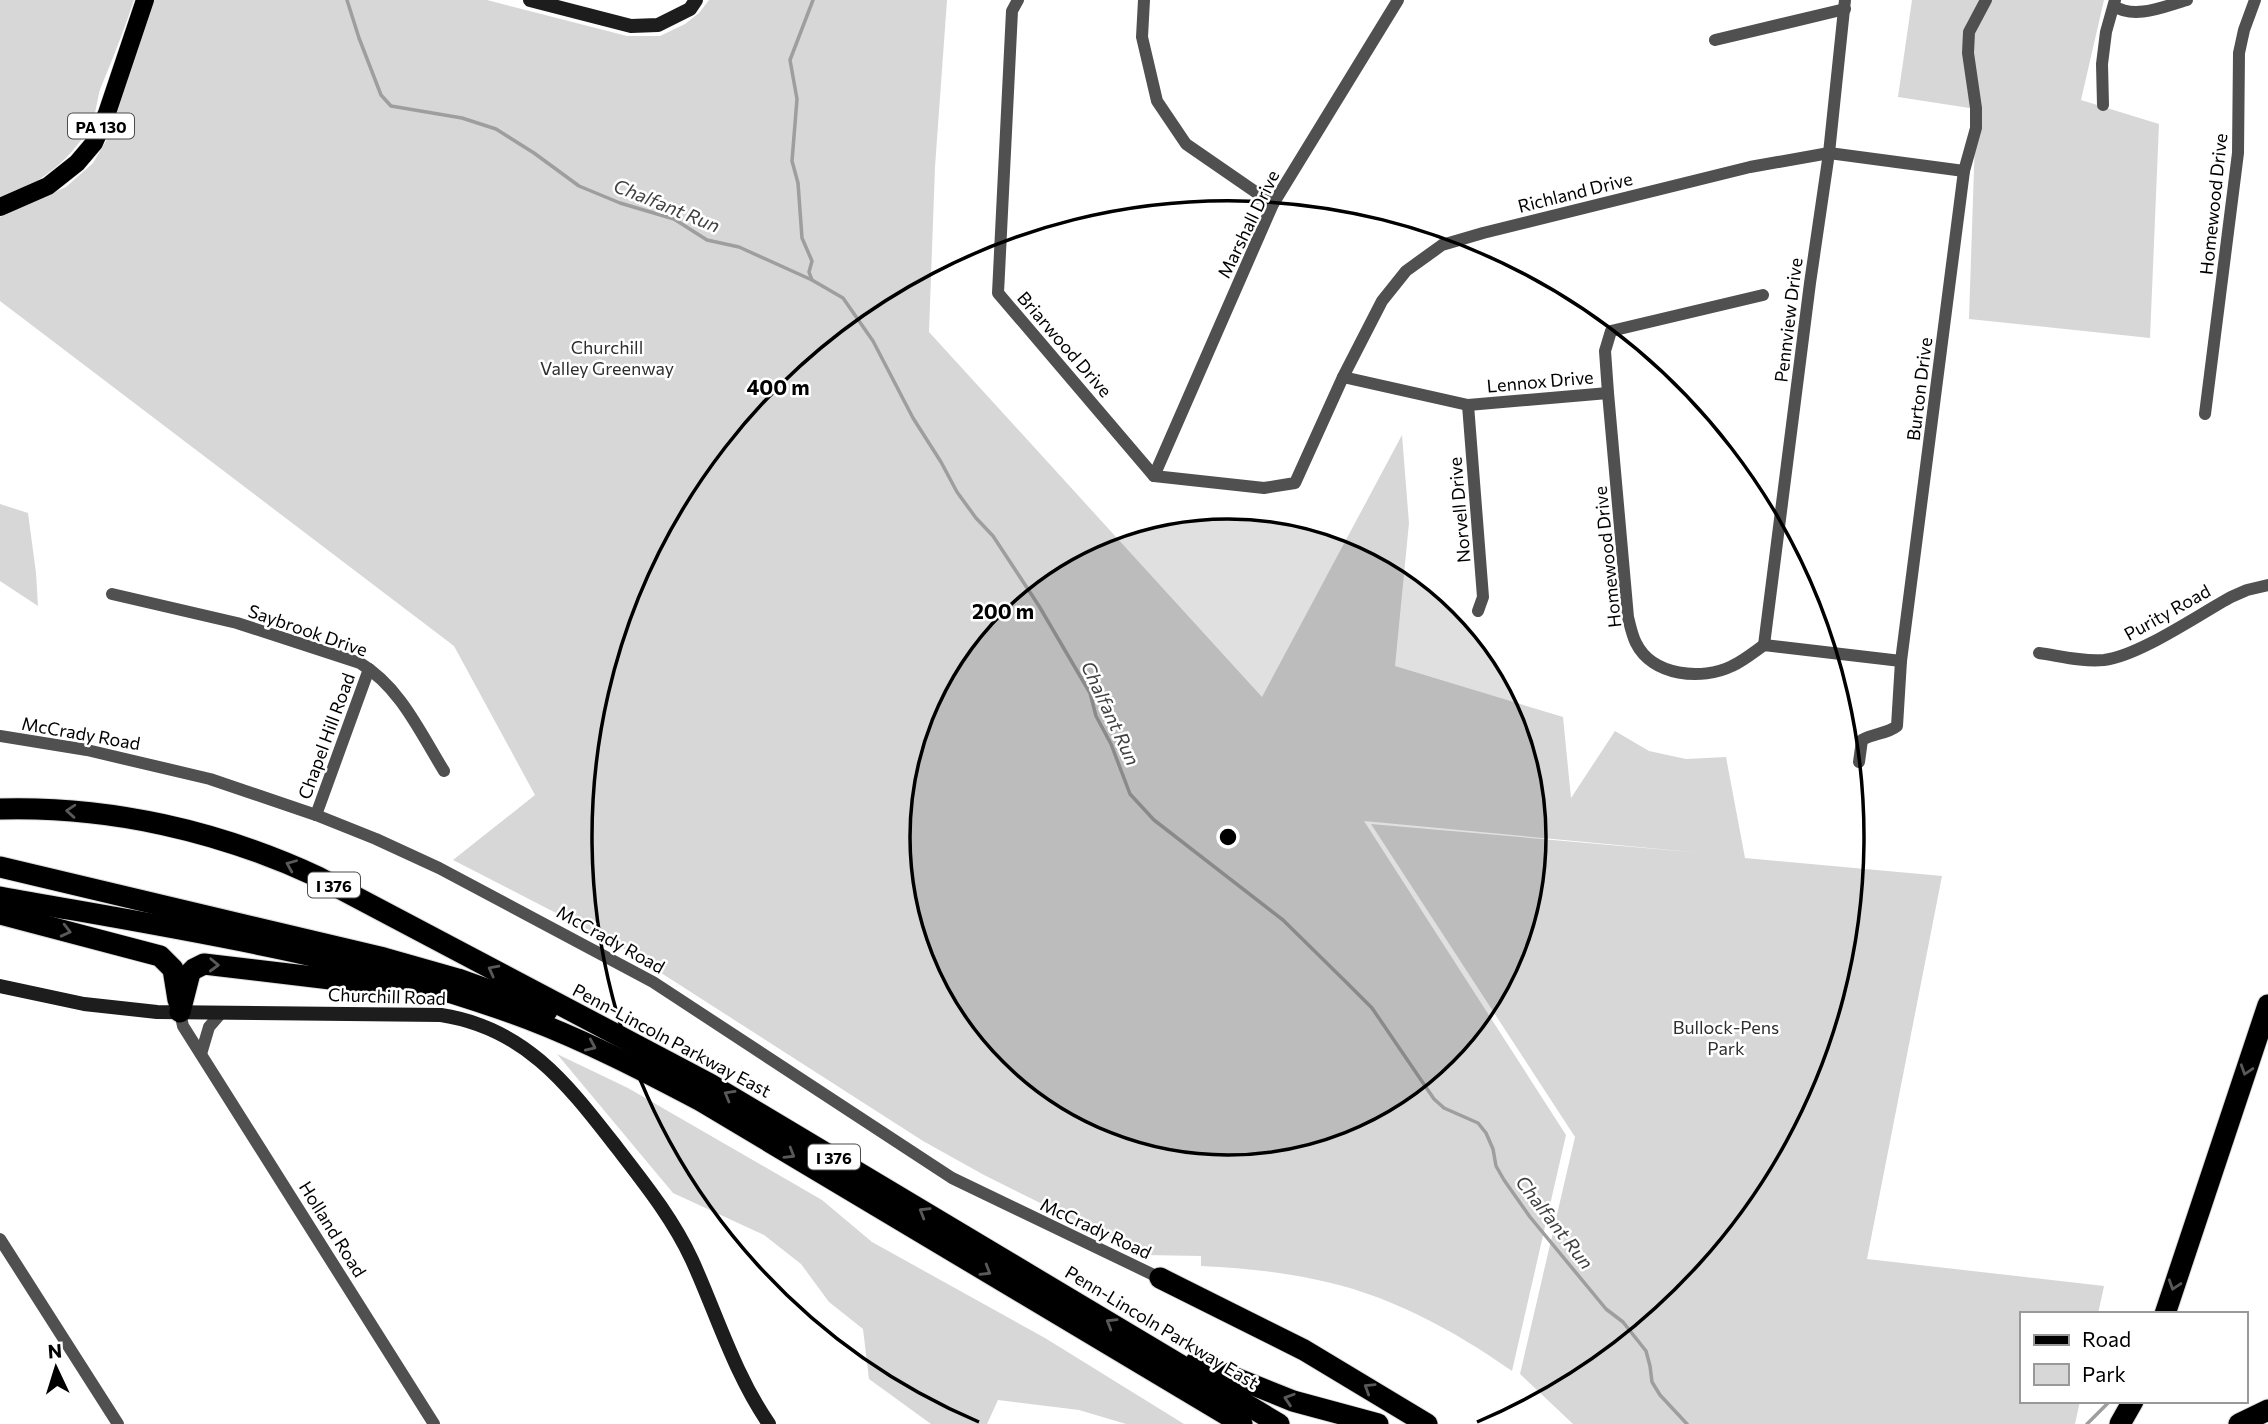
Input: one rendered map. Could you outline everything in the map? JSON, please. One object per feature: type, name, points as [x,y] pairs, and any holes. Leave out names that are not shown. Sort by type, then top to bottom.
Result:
[{"type":"highway","name":"Penn-Lincoln Parkway East","points":[[0,809],[69,811],[129,818],[202,834],[273,857],[340,887],[722,1091],[1279,1424]]},
{"type":"highway","points":[[0,867],[421,968],[496,992],[640,1047]]},
{"type":"highway","points":[[0,873],[253,942]]},
{"type":"highway","name":"I 376","points":[[0,897],[253,942],[380,972],[527,1019],[575,1038],[701,1101],[1241,1424]]},
{"type":"highway","points":[[0,914],[160,956],[170,964],[175,975],[180,1012]]},
{"type":"highway","points":[[180,1012],[190,973],[204,964],[453,994]]},
{"type":"highway","points":[[2166,1312],[2268,1005]]},
{"type":"highway","points":[[1160,1278],[1304,1350],[1427,1424]]},
{"type":"highway","points":[[1082,1328],[1214,1424]]},
{"type":"highway","points":[[1170,1358],[1199,1363],[1293,1401],[1378,1424]]},
{"type":"highway","points":[[2120,1424],[2132,1403]]},
{"type":"highway","points":[[2239,1424],[2268,1410]]},
{"type":"main road","name":"PA 130","points":[[0,206],[48,186],[77,163],[94,143],[107,113],[145,0]]},
{"type":"street","points":[[530,0],[632,26],[658,24],[690,9],[696,0]]},
{"type":"street","name":"Briarwood Drive","points":[[1018,0],[1012,11],[998,293],[1154,476]]},
{"type":"street","points":[[1144,0],[1142,37],[1157,101],[1186,144],[1273,204]]},
{"type":"street","name":"Marshall Drive","points":[[1154,476],[1273,204],[1398,0]]},
{"type":"street","name":"Burton Drive","points":[[1859,762],[1862,740],[1872,734],[1889,732],[1897,726],[1901,662],[1964,171],[1976,128],[1976,108],[1968,53],[1969,32],[1986,0]]},
{"type":"street","points":[[2114,3],[2121,10],[2143,12],[2187,0]]},
{"type":"street","name":"Homewood Drive","points":[[2205,414],[2238,153],[2239,53],[2255,0]]},
{"type":"street","points":[[2103,105],[2102,64],[2114,3]]},
{"type":"street","points":[[1715,40],[1845,4]]},
{"type":"street","name":"Pennview Drive","points":[[1764,645],[1829,153],[1845,4]]},
{"type":"street","name":"Richland Drive","points":[[1154,476],[1264,488],[1295,483],[1343,377],[1382,301],[1406,271],[1442,245],[1737,170],[1829,153],[1964,171]]},
{"type":"street","name":"Lennox Drive","points":[[1343,377],[1468,405],[1608,393],[1605,351],[1611,331],[1763,295]]},
{"type":"street","name":"Homewood Drive","points":[[1608,393],[1628,617],[1636,643],[1647,659],[1673,671],[1703,674],[1732,666],[1764,645]]},
{"type":"street","name":"Norvell Drive","points":[[1468,405],[1483,597],[1478,611]]},
{"type":"street","name":"Purity Road","points":[[2039,653],[2082,660],[2116,657],[2137,649],[2243,591],[2268,585]]},
{"type":"street","name":"Saybrook Drive","points":[[112,594],[193,611],[277,635],[350,659],[369,669],[400,699],[444,771]]},
{"type":"street","points":[[1764,645],[1901,662]]},
{"type":"street","name":"Chapel Hill Road","points":[[316,815],[369,669]]},
{"type":"street","name":"McCrady Road","points":[[0,736],[87,750],[210,779],[316,815],[439,868],[683,1000],[953,1178],[1160,1278]]},
{"type":"street","name":"Churchill Road","points":[[0,986],[84,1004],[137,1011],[440,1015],[489,1028],[526,1049],[550,1068],[575,1094],[667,1215],[692,1261],[738,1373],[769,1424]]},
{"type":"street","name":"Holland Road","points":[[180,1012],[183,1026],[435,1424]]},
{"type":"street","points":[[201,1054],[209,1027],[222,1012]]},
{"type":"street","points":[[0,1240],[118,1424]]},
{"type":"green space","points":[[0,0],[134,0],[86,133],[55,168],[29,186],[0,199]]},
{"type":"green space","name":"Churchill Valley Greenway","points":[[154,0],[487,0],[627,36],[660,36],[685,24],[699,13],[709,0],[947,0],[935,167],[929,332],[1262,697],[1402,435],[1409,523],[1395,666],[1563,717],[1571,798],[1615,731],[1649,751],[1686,759],[1726,757],[1745,858],[1942,876],[1867,1259],[2104,1286],[2098,1312],[2020,1312],[2020,1403],[2080,1403],[2075,1424],[1573,1424],[1520,1374],[1575,1137],[1371,824],[1702,853],[1364,821],[1566,1135],[1512,1371],[1442,1327],[1366,1293],[1285,1274],[1201,1266],[1201,1256],[1145,1255],[984,1175],[923,1141],[616,944],[453,860],[535,795],[454,646],[0,301],[0,217],[66,187],[93,163],[109,136]]},
{"type":"green space","points":[[1912,0],[2104,0],[2081,100],[2159,124],[2150,338],[1969,319],[1976,109],[1898,97]]},
{"type":"green space","points":[[0,504],[28,513],[38,606],[0,581]]},
{"type":"green space","points":[[557,1054],[628,1088],[822,1200],[872,1242],[1045,1338],[1184,1424],[1126,1424],[1079,1410],[998,1400],[987,1424],[931,1424],[869,1379],[863,1329],[829,1302],[801,1264],[764,1235],[673,1193]]},
{"type":"waterway","name":"Chalfant Run","points":[[347,0],[381,95],[391,106],[462,118],[496,129],[579,186],[620,203],[674,219],[707,240],[739,247],[812,280],[843,298],[873,341],[913,418],[957,492],[993,536],[1039,606],[1090,693],[1096,716],[1111,744],[1130,794],[1154,820],[1283,920],[1372,1008],[1434,1099],[1444,1108],[1478,1123],[1486,1133],[1496,1166],[1504,1180],[1530,1217],[1606,1309],[1623,1322],[1646,1351],[1652,1382],[1660,1395],[1687,1424]]},
{"type":"waterway","points":[[812,280],[809,272],[812,261],[802,238],[798,183],[792,161],[797,99],[790,60],[813,0]]},
{"type":"waterway","points":[[2087,1424],[2108,1403]]},
{"type":"park label","name":"Bullock-Pens Park","points":[[1726,1037]]}]
